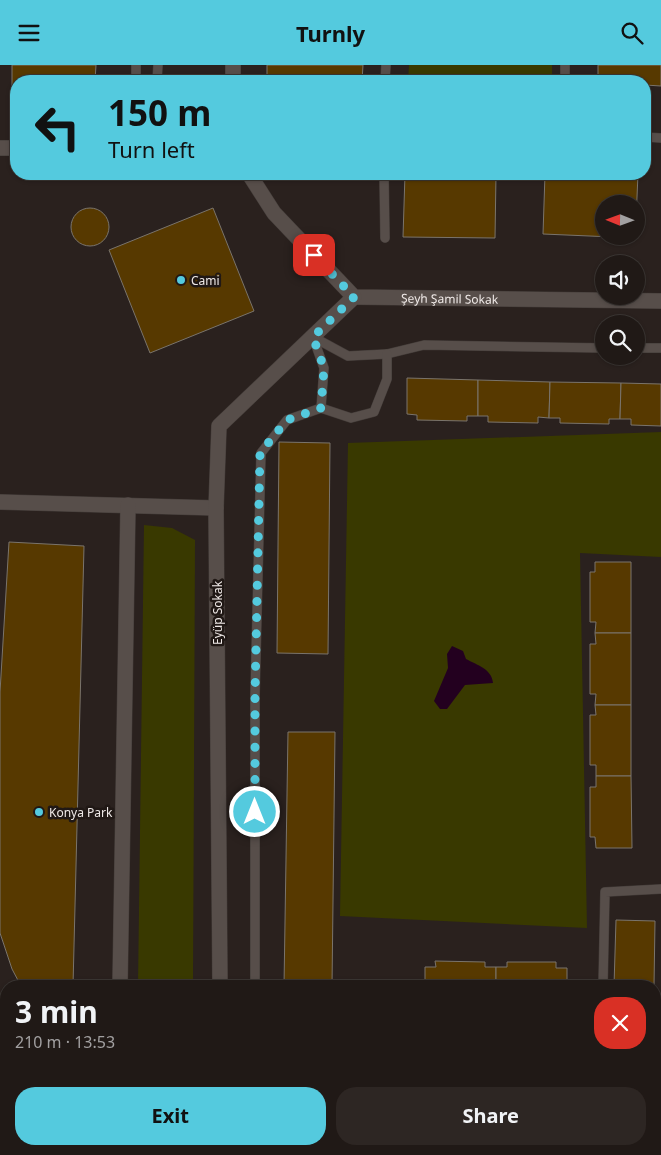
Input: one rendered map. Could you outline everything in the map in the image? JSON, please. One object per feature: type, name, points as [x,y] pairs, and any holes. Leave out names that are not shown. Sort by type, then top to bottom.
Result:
[{"type":"street","points":[[253,180],[274,213],[354,297]]},
{"type":"street","name":"Şeyh Şamil Sokak","points":[[354,297],[661,301]]},
{"type":"street","name":"Eyüp Sokak","points":[[220,980],[216,508],[219,426],[354,297]]},
{"type":"street","points":[[0,502],[216,508]]},
{"type":"street","points":[[120,980],[128,505]]},
{"type":"lane","points":[[384,180],[385,238]]},
{"type":"lane","points":[[313,337],[348,356],[386,354],[424,345],[595,348]]},
{"type":"lane","points":[[313,337],[324,368],[321,408]]},
{"type":"lane","points":[[645,348],[661,348]]},
{"type":"lane","points":[[255,980],[255,695],[260,453],[287,420],[321,408],[350,418],[374,412],[387,379],[386,354]]},
{"type":"lane","points":[[603,980],[605,892],[661,889]]},
{"type":"shaded area","points":[[409,65],[552,65],[552,75],[408,75]]},
{"type":"shaded area","points":[[661,432],[661,557],[580,553],[587,928],[340,916],[348,443]]},
{"type":"shaded area","points":[[144,525],[172,528],[195,540],[193,980],[138,980]]},
{"type":"shaded area","points":[[452,646],[463,651],[466,659],[487,671],[493,683],[465,685],[447,709],[440,709],[434,701],[448,668],[447,654]]},
{"type":"building","points":[[12,65],[96,65],[95,75],[12,75]]},
{"type":"building","points":[[267,65],[363,65],[362,75],[267,75]]},
{"type":"building","points":[[598,65],[661,65],[661,86],[651,85],[651,75],[598,75]]},
{"type":"building","points":[[405,180],[496,180],[495,238],[403,237]]},
{"type":"building","points":[[545,180],[638,180],[637,195],[595,195],[595,236],[543,234]]},
{"type":"building","points":[[90,208],[104,213],[109,227],[104,241],[90,246],[76,241],[71,227],[76,213]]},
{"type":"building","name":"Cami","points":[[213,208],[254,311],[150,353],[109,250]]},
{"type":"building","points":[[407,378],[478,380],[478,416],[467,416],[467,421],[417,420],[417,415],[407,414]]},
{"type":"building","points":[[478,380],[550,382],[549,418],[538,417],[538,423],[488,422],[488,416],[478,416]]},
{"type":"building","points":[[550,382],[621,383],[620,419],[609,419],[609,424],[560,423],[560,418],[549,418]]},
{"type":"building","points":[[621,383],[661,384],[661,426],[631,425],[631,419],[620,419]]},
{"type":"building","points":[[279,442],[330,443],[328,654],[277,653]]},
{"type":"building","name":"Konya Park","points":[[9,542],[84,546],[73,980],[18,980],[12,969],[0,933],[0,692]]},
{"type":"building","points":[[595,562],[631,562],[631,633],[595,633],[596,622],[590,622],[590,572],[595,572]]},
{"type":"building","points":[[595,633],[631,633],[631,705],[595,705],[596,694],[590,694],[590,644],[596,644]]},
{"type":"building","points":[[595,705],[631,705],[631,776],[596,776],[596,765],[590,765],[590,715],[596,715]]},
{"type":"building","points":[[288,732],[335,732],[332,980],[284,980]]},
{"type":"building","points":[[596,776],[631,776],[632,848],[596,848],[595,837],[590,837],[590,787],[596,787]]},
{"type":"building","points":[[616,920],[655,921],[654,980],[614,980]]},
{"type":"building","points":[[435,961],[485,962],[485,967],[496,967],[496,980],[425,980],[425,967],[436,967]]},
{"type":"building","points":[[507,962],[556,962],[556,968],[567,968],[567,980],[496,980],[496,967],[507,967]]},
{"type":"place","name":"Cami","points":[[181,280]]},
{"type":"place","name":"Konya Park","points":[[39,812]]},
{"type":"route","points":[[255,812],[255,695],[260,453],[287,420],[321,408],[324,368],[313,337],[354,297],[314,255]]}]
